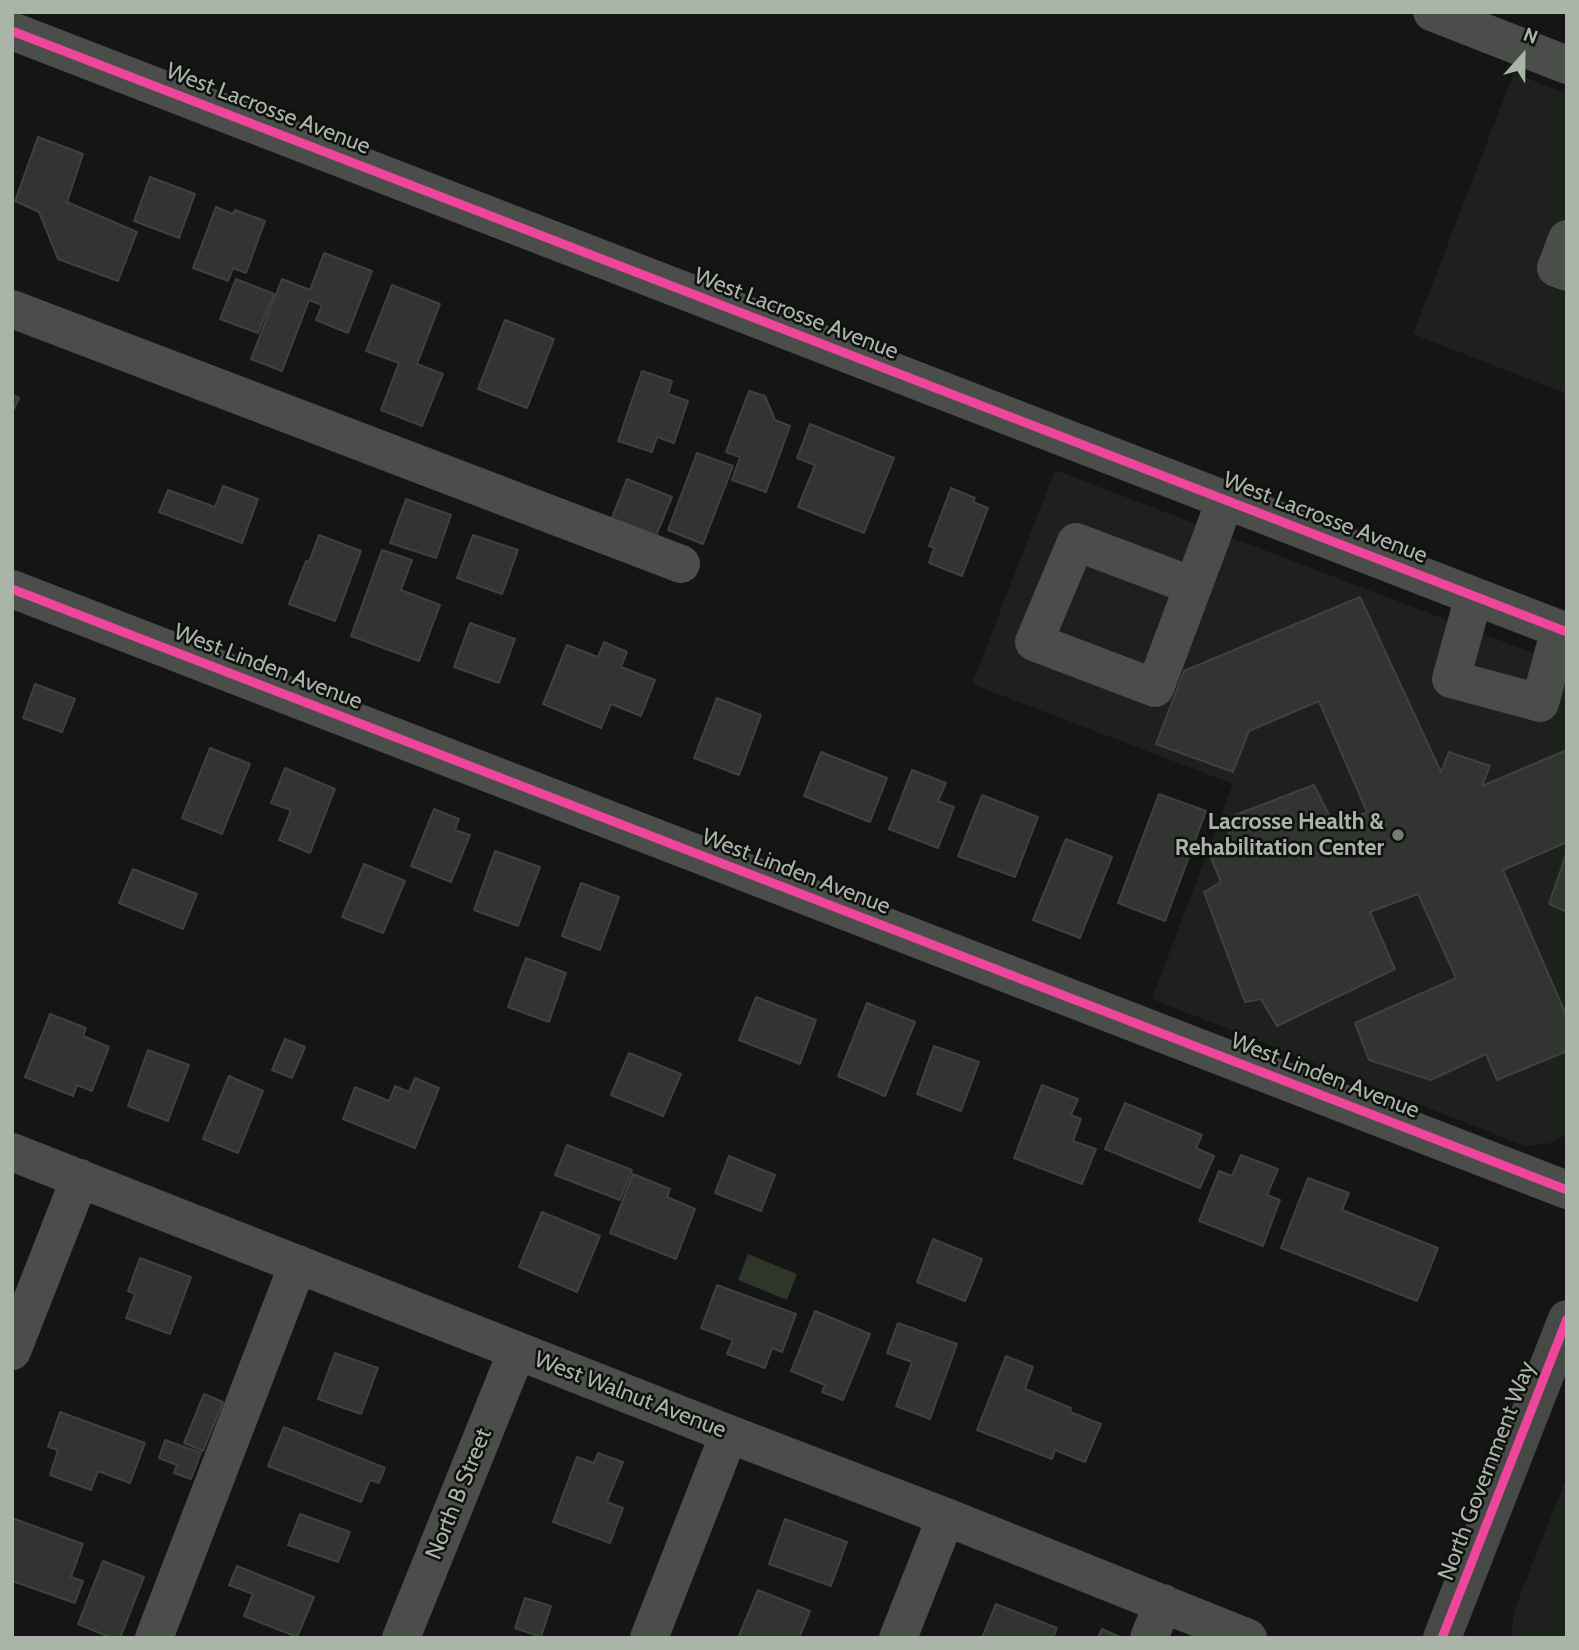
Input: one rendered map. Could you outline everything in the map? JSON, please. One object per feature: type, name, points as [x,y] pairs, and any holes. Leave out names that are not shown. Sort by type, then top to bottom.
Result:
[{"type":"main road","name":"North Government Way","points":[[1443,1638],[1567,1319]]},
{"type":"street","points":[[1432,12],[1567,65]]},
{"type":"street","name":"West Lacrosse Avenue","points":[[12,31],[1563,631]]},
{"type":"street","points":[[1567,239],[1556,268],[1567,272]]},
{"type":"street","points":[[12,309],[681,564]]},
{"type":"street","points":[[1193,586],[1225,500]]},
{"type":"street","name":"West Linden Avenue","points":[[12,589],[1567,1190]]},
{"type":"street","points":[[1474,596],[1451,679],[1540,703],[1563,631]]},
{"type":"street","name":"West Walnut Avenue","points":[[12,1152],[946,1517],[1156,1620],[1248,1638]]},
{"type":"street","points":[[12,1351],[80,1178]]},
{"type":"street","points":[[154,1638],[298,1264]]},
{"type":"street","name":"North B Street","points":[[401,1638],[517,1351]]},
{"type":"street","points":[[649,1638],[729,1434]]},
{"type":"street","points":[[898,1638],[946,1517]]},
{"type":"shaded area","points":[[1514,73],[1567,94],[1567,394],[1413,334]]},
{"type":"shaded area","points":[[1055,470],[1567,666],[1565,1134],[1553,1143],[1525,1146],[1152,999],[1233,784],[972,684]]},
{"type":"shaded area","points":[[748,1254],[797,1274],[787,1300],[738,1280]]},
{"type":"shaded area","points":[[1567,1476],[1567,1638],[1511,1638],[1514,1611]]},
{"type":"building","points":[[38,137],[83,154],[67,202],[137,232],[118,281],[58,259],[39,212],[15,201]]},
{"type":"building","points":[[150,177],[195,194],[179,238],[134,221]]},
{"type":"building","points":[[216,207],[233,214],[235,210],[265,221],[246,273],[233,268],[228,281],[193,268]]},
{"type":"building","points":[[324,253],[372,271],[348,333],[316,320],[322,305],[309,300],[282,371],[251,359],[282,279],[310,290]]},
{"type":"building","points":[[236,279],[274,294],[258,333],[220,319]]},
{"type":"building","points":[[392,285],[440,304],[417,364],[443,374],[422,426],[381,410],[399,363],[366,351]]},
{"type":"building","points":[[505,320],[554,339],[527,408],[478,389]]},
{"type":"building","points":[[642,371],[672,381],[668,394],[688,401],[674,443],[657,437],[652,452],[618,441]]},
{"type":"building","points":[[749,391],[765,396],[775,420],[790,426],[766,492],[732,480],[740,457],[726,452]]},
{"type":"building","points":[[12,395],[19,398],[12,413]]},
{"type":"building","points":[[810,424],[894,458],[864,533],[798,507],[815,465],[797,458]]},
{"type":"building","points":[[697,453],[733,466],[703,544],[668,530]]},
{"type":"building","points":[[627,479],[672,497],[655,538],[611,520]]},
{"type":"building","points":[[223,486],[258,499],[242,543],[159,512],[168,490],[215,507]]},
{"type":"building","points":[[951,488],[975,498],[973,502],[988,508],[962,576],[929,563],[934,548],[929,546]]},
{"type":"building","points":[[406,499],[451,515],[436,558],[390,543]]},
{"type":"building","points":[[319,535],[361,551],[335,621],[289,604]]},
{"type":"building","points":[[473,535],[518,550],[502,594],[457,578]]},
{"type":"building","points":[[382,550],[412,560],[401,590],[440,605],[419,661],[351,636]]},
{"type":"building","name":"Lacrosse Health & Rehabilitation Center","points":[[1360,597],[1441,772],[1449,752],[1490,766],[1482,786],[1567,750],[1567,842],[1503,870],[1567,1017],[1567,1051],[1497,1080],[1486,1054],[1431,1080],[1369,1060],[1355,1023],[1456,978],[1418,894],[1370,912],[1395,969],[1277,1026],[1261,999],[1245,1002],[1204,892],[1221,882],[1211,858],[1222,854],[1235,815],[1314,785],[1335,827],[1367,812],[1319,701],[1249,731],[1233,772],[1156,744],[1184,671]]},
{"type":"building","points":[[470,623],[515,639],[499,683],[454,667]]},
{"type":"building","points":[[604,642],[627,652],[621,667],[655,680],[641,716],[611,704],[601,728],[543,704],[567,645],[598,657]]},
{"type":"building","points":[[35,684],[75,699],[62,732],[23,718]]},
{"type":"building","points":[[717,698],[761,715],[739,775],[694,758]]},
{"type":"building","points":[[210,748],[250,764],[222,834],[182,818]]},
{"type":"building","points":[[821,752],[887,778],[870,822],[804,796]]},
{"type":"building","points":[[285,768],[335,789],[310,853],[279,840],[291,810],[271,803]]},
{"type":"building","points":[[912,770],[946,783],[938,801],[954,807],[938,848],[889,829]]},
{"type":"building","points":[[1159,794],[1206,811],[1165,921],[1118,903]]},
{"type":"building","points":[[982,795],[1038,817],[1015,877],[958,856]]},
{"type":"building","points":[[434,809],[459,819],[455,830],[470,835],[451,882],[411,866]]},
{"type":"building","points":[[1066,839],[1112,857],[1080,938],[1033,920]]},
{"type":"building","points":[[495,851],[540,867],[518,926],[474,910]]},
{"type":"building","points":[[1567,852],[1567,912],[1549,904]]},
{"type":"building","points":[[364,864],[405,881],[383,933],[342,917]]},
{"type":"building","points":[[133,869],[197,894],[183,929],[119,903]]},
{"type":"building","points":[[581,883],[619,897],[600,950],[562,936]]},
{"type":"building","points":[[526,958],[566,973],[549,1022],[508,1007]]},
{"type":"building","points":[[756,997],[816,1020],[800,1064],[739,1040]]},
{"type":"building","points":[[867,1003],[915,1022],[885,1096],[838,1076]]},
{"type":"building","points":[[50,1014],[86,1028],[83,1036],[109,1047],[92,1091],[77,1085],[73,1096],[25,1077]]},
{"type":"building","points":[[285,1039],[305,1047],[292,1078],[272,1070]]},
{"type":"building","points":[[934,1046],[979,1062],[961,1111],[917,1094]]},
{"type":"building","points":[[148,1050],[189,1065],[168,1121],[128,1106]]},
{"type":"building","points":[[629,1053],[681,1074],[663,1116],[611,1095]]},
{"type":"building","points":[[229,1076],[263,1091],[238,1153],[203,1139]]},
{"type":"building","points":[[415,1078],[439,1088],[415,1148],[343,1119],[355,1087],[389,1101],[395,1086],[409,1092]]},
{"type":"building","points":[[1042,1085],[1078,1099],[1071,1115],[1081,1119],[1073,1141],[1096,1149],[1082,1184],[1014,1158]]},
{"type":"building","points":[[1125,1103],[1202,1135],[1196,1148],[1214,1156],[1200,1188],[1105,1149]]},
{"type":"building","points":[[567,1145],[632,1170],[620,1200],[555,1175]]},
{"type":"building","points":[[1241,1155],[1278,1169],[1267,1195],[1280,1200],[1263,1246],[1199,1221],[1219,1171],[1232,1176]]},
{"type":"building","points":[[729,1156],[775,1175],[761,1211],[715,1193]]},
{"type":"building","points":[[633,1174],[670,1189],[667,1197],[695,1209],[676,1259],[610,1233]]},
{"type":"building","points":[[1308,1178],[1349,1193],[1342,1210],[1438,1248],[1417,1301],[1281,1248]]},
{"type":"building","points":[[542,1212],[600,1236],[577,1292],[519,1267]]},
{"type":"building","points":[[933,1239],[982,1259],[965,1301],[917,1282]]},
{"type":"building","points":[[140,1258],[191,1277],[170,1334],[126,1318],[135,1294],[128,1291]]},
{"type":"building","points":[[717,1285],[796,1314],[782,1352],[772,1348],[765,1368],[727,1354],[733,1340],[701,1328]]},
{"type":"building","points":[[815,1311],[870,1334],[843,1400],[822,1392],[825,1385],[791,1371]]},
{"type":"building","points":[[898,1323],[957,1344],[930,1419],[896,1406],[912,1362],[887,1353]]},
{"type":"building","points":[[335,1353],[378,1368],[361,1414],[318,1399]]},
{"type":"building","points":[[1006,1356],[1033,1367],[1025,1389],[1101,1424],[1085,1462],[1055,1450],[1052,1459],[977,1430]]},
{"type":"building","points":[[204,1394],[223,1402],[203,1451],[184,1443]]},
{"type":"building","points":[[60,1412],[145,1443],[130,1483],[98,1471],[91,1490],[50,1475],[58,1450],[48,1447]]},
{"type":"building","points":[[284,1427],[385,1468],[379,1483],[370,1480],[361,1502],[268,1466]]},
{"type":"building","points":[[165,1440],[201,1453],[191,1479],[174,1473],[177,1465],[159,1458]]},
{"type":"building","points":[[598,1453],[623,1462],[607,1502],[623,1508],[610,1543],[553,1522],[577,1457],[594,1463]]},
{"type":"building","points":[[300,1514],[350,1532],[338,1562],[288,1545]]},
{"type":"building","points":[[12,1518],[83,1544],[71,1577],[83,1581],[75,1603],[12,1581]]},
{"type":"building","points":[[785,1519],[847,1542],[831,1586],[769,1564]]},
{"type":"building","points":[[103,1561],[144,1577],[120,1638],[112,1638],[78,1624]]},
{"type":"building","points":[[237,1566],[314,1597],[297,1637],[244,1616],[253,1594],[229,1585]]},
{"type":"building","points":[[758,1590],[810,1611],[799,1638],[738,1638]]},
{"type":"building","points":[[525,1598],[551,1606],[541,1637],[515,1628]]},
{"type":"building","points":[[996,1604],[1057,1628],[1053,1638],[982,1638]]},
{"type":"building","points":[[1102,1629],[1122,1638],[1098,1638]]},
{"type":"cycle path","points":[[12,31],[1567,632]]},
{"type":"cycle path","points":[[12,589],[1567,1190]]},
{"type":"cycle path","points":[[1442,1638],[1567,1319]]},
{"type":"place","name":"Lacrosse Health & Rehabilitation Center","points":[[1398,835]]}]
